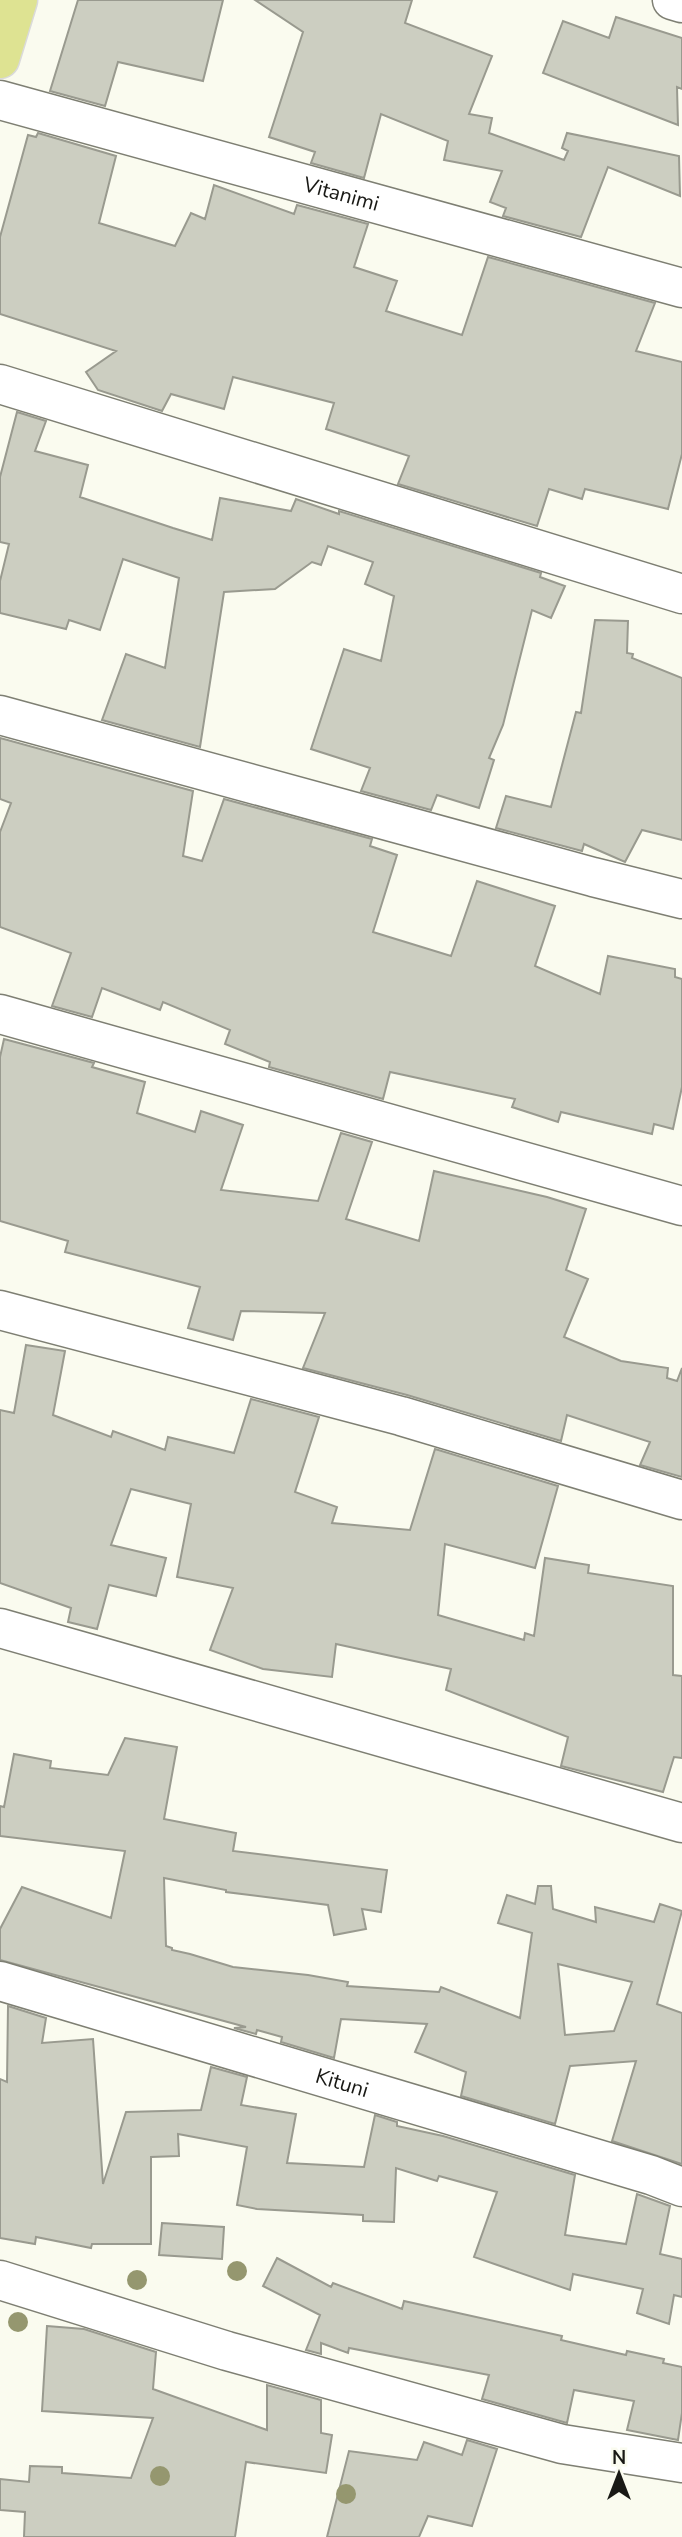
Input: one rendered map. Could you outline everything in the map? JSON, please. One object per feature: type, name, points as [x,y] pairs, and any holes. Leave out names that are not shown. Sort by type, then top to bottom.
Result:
[{"type":"highway","points":[[0,59],[18,0]]},
{"type":"street","points":[[672,0],[682,3]]},
{"type":"street","name":"Vitanimi","points":[[0,100],[682,288]]},
{"type":"street","points":[[0,384],[682,594]]},
{"type":"street","points":[[0,715],[682,899]]},
{"type":"street","points":[[0,1014],[682,1206]]},
{"type":"street","points":[[0,1310],[401,1416],[682,1500]]},
{"type":"street","points":[[0,1628],[682,1823]]},
{"type":"street","name":"Kituni","points":[[0,1981],[651,2175],[682,2187]]},
{"type":"street","points":[[0,2280],[227,2351],[562,2444],[682,2463]]},
{"type":"building","points":[[78,0],[223,0],[203,81],[118,62],[105,106],[50,91]]},
{"type":"building","points":[[255,0],[412,0],[405,23],[492,56],[469,114],[492,118],[489,133],[564,160],[568,151],[562,148],[567,133],[679,156],[680,196],[608,167],[581,237],[503,216],[506,208],[490,202],[502,171],[444,160],[448,141],[381,114],[364,178],[311,163],[315,152],[269,137],[303,32]]},
{"type":"building","points":[[616,17],[682,38],[682,89],[677,87],[678,125],[543,73],[563,21],[609,38]]},
{"type":"building","points":[[38,133],[116,156],[99,223],[175,246],[191,213],[205,219],[214,185],[294,214],[297,205],[368,224],[354,267],[397,281],[386,311],[462,335],[488,257],[655,303],[636,351],[682,362],[682,454],[668,509],[585,489],[582,499],[549,489],[537,526],[398,484],[409,456],[326,429],[334,403],[233,377],[224,409],[171,394],[162,411],[98,390],[86,372],[116,351],[0,314],[0,237],[28,135],[36,137]]},
{"type":"building","points":[[17,412],[46,421],[35,451],[88,465],[80,497],[173,528],[212,540],[220,498],[291,511],[296,499],[541,573],[540,577],[565,586],[551,618],[532,610],[503,725],[489,758],[494,760],[479,808],[437,795],[431,810],[361,791],[370,768],[311,749],[344,649],[381,661],[394,596],[365,584],[373,562],[328,546],[321,565],[312,562],[275,589],[224,592],[200,747],[102,720],[126,654],[165,668],[179,578],[123,559],[100,630],[69,620],[66,629],[0,613],[0,581],[9,544],[0,542],[0,477]]},
{"type":"building","points":[[595,620],[628,621],[627,653],[633,654],[632,658],[682,678],[682,840],[642,830],[625,862],[584,844],[582,851],[496,828],[506,796],[551,807],[576,712],[581,713]]},
{"type":"building","points":[[0,738],[193,791],[183,856],[202,861],[224,799],[372,839],[370,846],[397,855],[373,932],[451,956],[477,881],[555,906],[535,966],[600,994],[608,956],[675,969],[675,977],[682,979],[682,1087],[673,1129],[654,1124],[652,1134],[561,1112],[558,1122],[512,1107],[515,1099],[390,1072],[383,1099],[269,1067],[270,1062],[225,1044],[230,1030],[163,1002],[160,1010],[102,988],[92,1017],[52,1006],[71,953],[0,927],[0,832],[11,803],[0,799]]},
{"type":"building","points":[[4,1039],[94,1063],[92,1067],[145,1082],[137,1113],[195,1132],[201,1111],[243,1125],[221,1190],[318,1201],[341,1133],[372,1142],[346,1219],[419,1241],[434,1171],[547,1197],[586,1209],[566,1270],[588,1279],[564,1337],[621,1361],[668,1368],[667,1378],[677,1381],[682,1368],[682,1477],[640,1465],[650,1442],[567,1415],[561,1441],[407,1395],[303,1368],[325,1313],[241,1311],[233,1340],[188,1328],[200,1287],[65,1252],[68,1241],[0,1221],[0,1057]]},
{"type":"building","points":[[26,1345],[65,1351],[53,1415],[111,1437],[113,1431],[165,1450],[168,1437],[234,1453],[251,1399],[319,1417],[295,1492],[337,1507],[332,1523],[410,1530],[435,1449],[558,1486],[535,1568],[445,1544],[438,1615],[524,1640],[525,1633],[534,1636],[545,1558],[589,1565],[588,1573],[673,1586],[673,1675],[682,1676],[682,1758],[674,1757],[663,1792],[561,1766],[568,1737],[446,1690],[451,1669],[336,1644],[332,1677],[263,1669],[210,1650],[233,1588],[177,1577],[191,1504],[131,1489],[111,1545],[166,1558],[156,1596],[109,1585],[97,1629],[68,1622],[71,1608],[0,1583],[0,1410],[14,1413]]},
{"type":"building","points":[[125,1738],[177,1747],[164,1819],[236,1833],[233,1851],[387,1870],[381,1912],[362,1909],[366,1929],[334,1935],[328,1905],[226,1892],[164,1878],[166,1946],[233,1967],[308,1975],[348,1982],[347,1986],[439,1992],[441,1987],[520,2018],[532,1933],[498,1923],[507,1895],[535,1904],[538,1886],[551,1886],[553,1909],[596,1922],[595,1907],[654,1922],[660,1904],[682,1911],[657,2004],[682,2013],[682,2164],[612,2141],[636,2061],[570,2066],[555,2124],[461,2096],[466,2072],[415,2052],[427,2024],[341,2019],[334,2058],[281,2042],[282,2037],[257,2030],[256,2034],[234,2028],[246,2027],[0,1960],[0,1929],[22,1887],[111,1918],[125,1851],[0,1836],[0,1806],[4,1807],[14,1754],[51,1761],[50,1768],[108,1775]],"holes":[[[558,1964],[632,1982],[614,2031],[565,2035]]]},
{"type":"building","points":[[8,2006],[46,2018],[42,2043],[93,2039],[103,2184],[126,2112],[201,2110],[211,2067],[247,2077],[241,2105],[296,2114],[287,2163],[364,2167],[375,2115],[397,2122],[397,2126],[443,2136],[575,2175],[565,2235],[626,2244],[637,2194],[670,2206],[660,2254],[682,2259],[682,2297],[674,2295],[669,2324],[637,2313],[643,2289],[573,2274],[570,2290],[474,2257],[497,2192],[439,2176],[437,2181],[396,2168],[394,2222],[363,2221],[363,2215],[257,2209],[237,2205],[247,2147],[178,2134],[179,2156],[151,2157],[151,2244],[92,2244],[91,2248],[36,2237],[35,2244],[0,2238],[0,2079],[7,2082]]},
{"type":"building","points":[[162,2223],[224,2227],[222,2259],[159,2255]]},
{"type":"building","points":[[277,2258],[331,2287],[333,2283],[402,2309],[404,2301],[562,2336],[561,2340],[626,2355],[627,2351],[664,2359],[663,2363],[682,2367],[682,2413],[678,2440],[627,2430],[634,2401],[574,2390],[567,2423],[482,2399],[489,2375],[349,2348],[348,2353],[321,2343],[321,2354],[306,2350],[320,2315],[263,2286]]},
{"type":"building","points":[[47,2326],[84,2329],[156,2352],[153,2389],[267,2430],[267,2385],[321,2400],[321,2433],[332,2435],[326,2473],[246,2462],[235,2537],[24,2537],[25,2512],[0,2510],[0,2479],[29,2482],[30,2466],[62,2467],[62,2473],[131,2478],[153,2418],[42,2411]]},
{"type":"building","points":[[467,2440],[497,2449],[472,2526],[428,2516],[419,2537],[327,2537],[349,2451],[417,2460],[424,2442],[462,2455]]}]
